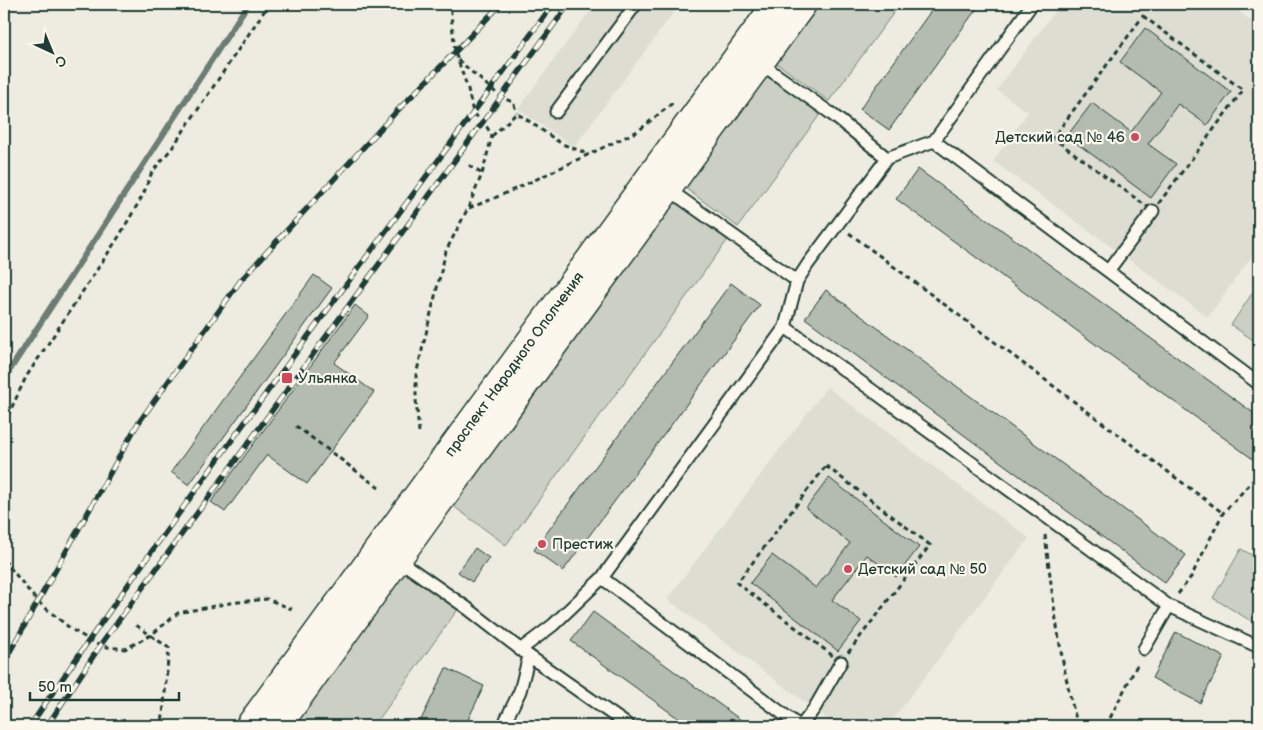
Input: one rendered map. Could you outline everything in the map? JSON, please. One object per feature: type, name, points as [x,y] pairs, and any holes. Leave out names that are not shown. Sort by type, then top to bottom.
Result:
[{"type":"main road","name":"проспект Народного Ополчения","points":[[250,726],[777,4]]},
{"type":"main road","name":"проспект Народного Ополчения","points":[[277,726],[802,4]]},
{"type":"lane","points":[[556,112],[636,4]]},
{"type":"lane","points":[[503,726],[520,691],[524,653],[602,578],[785,327],[797,281],[837,224],[887,158],[934,141],[1032,4]]},
{"type":"lane","points":[[760,63],[829,112],[887,158]]},
{"type":"lane","points":[[934,141],[1259,384]]},
{"type":"lane","points":[[667,188],[797,281]]},
{"type":"lane","points":[[1108,271],[1153,212]]},
{"type":"lane","points":[[785,327],[1169,606],[1259,647]]},
{"type":"lane","points":[[397,559],[467,608],[612,722],[629,726]]},
{"type":"lane","points":[[602,578],[800,726],[814,709],[841,662]]},
{"type":"lane","points":[[1144,649],[1169,606]]},
{"type":"path","points":[[4,424],[26,377],[118,238],[143,195],[152,172],[172,148],[269,4]]},
{"type":"path","points":[[450,4],[458,60],[468,89],[473,113],[484,122],[492,136]]},
{"type":"path","points":[[1143,16],[1243,90],[1153,212],[1053,138],[1143,16]]},
{"type":"path","points":[[458,60],[502,98],[514,102],[517,113],[562,144],[590,154]]},
{"type":"path","points":[[468,208],[490,200],[638,131],[679,98]]},
{"type":"path","points":[[419,432],[416,375],[446,250],[468,208],[482,174],[492,136],[517,113]]},
{"type":"path","points":[[470,165],[482,174]]},
{"type":"path","points":[[837,224],[1222,513]]},
{"type":"path","points":[[296,426],[379,488]]},
{"type":"path","points":[[826,466],[930,545],[841,662],[737,583],[826,466]]},
{"type":"path","points":[[1169,606],[1191,577],[1222,513],[1259,474]]},
{"type":"path","points":[[1043,514],[1055,615],[1078,726]]},
{"type":"path","points":[[4,560],[37,601],[72,629],[100,646],[125,649],[151,635],[178,613],[230,603],[268,599],[292,609]]},
{"type":"path","points":[[136,625],[169,648],[162,726]]},
{"type":"path","points":[[1106,726],[1144,649]]},
{"type":"shaded area","points":[[595,4],[680,4],[574,147],[518,109]]},
{"type":"shaded area","points":[[817,4],[900,4],[829,101],[775,62]]},
{"type":"shaded area","name":"Детский сад № 46","points":[[1060,4],[1228,4],[1259,26],[1259,246],[1208,317],[993,161],[1028,112],[997,90]]},
{"type":"shaded area","points":[[767,74],[821,113],[738,227],[684,187]]},
{"type":"shaded area","points":[[675,199],[729,238],[506,545],[452,505]]},
{"type":"shaded area","points":[[1259,283],[1259,344],[1231,325]]},
{"type":"shaded area","name":"Детский сад № 50","points":[[827,387],[1029,538],[888,726],[837,726],[667,599]]},
{"type":"shaded area","points":[[1241,549],[1259,559],[1259,619],[1256,624],[1213,598]]},
{"type":"shaded area","points":[[405,572],[458,609],[374,726],[293,726]]},
{"type":"building","points":[[936,4],[980,4],[889,130],[860,109]]},
{"type":"building","points":[[1145,28],[1231,92],[1207,125],[1178,104],[1148,144],[1176,164],[1151,198],[1067,136],[1092,103],[1131,132],[1161,92],[1120,62]]},
{"type":"building","points":[[918,169],[1259,417],[1259,459],[1257,462],[896,199]]},
{"type":"building","points":[[314,275],[332,288],[189,485],[171,472]]},
{"type":"building","points":[[731,283],[760,305],[563,571],[534,550]]},
{"type":"building","points":[[826,290],[1186,555],[1165,583],[805,318]]},
{"type":"building","points":[[355,305],[369,316],[334,363],[374,392],[307,484],[267,455],[225,512],[211,502]]},
{"type":"building","points":[[829,478],[919,547],[896,577],[867,555],[832,600],[861,621],[838,651],[750,583],[772,555],[816,588],[850,543],[806,508]]},
{"type":"building","points":[[475,548],[489,558],[472,582],[458,572]]},
{"type":"building","points":[[593,612],[749,726],[689,726],[571,641]]},
{"type":"building","points":[[1176,632],[1224,657],[1200,703],[1152,678]]},
{"type":"building","points":[[446,668],[484,686],[465,726],[418,726]]},
{"type":"waterway","points":[[4,379],[248,4]]},
{"type":"railway","points":[[4,662],[137,425],[241,280],[396,112],[501,4]]},
{"type":"railway","points":[[30,726],[93,634],[223,453],[553,4]]},
{"type":"railway","points":[[47,726],[100,646],[569,4]]},
{"type":"place","name":"Детский сад № 46","points":[[1135,137]]},
{"type":"place","name":"Ульянка","points":[[287,378]]},
{"type":"place","name":"Престиж","points":[[542,544]]},
{"type":"place","name":"Детский сад № 50","points":[[848,569]]}]
